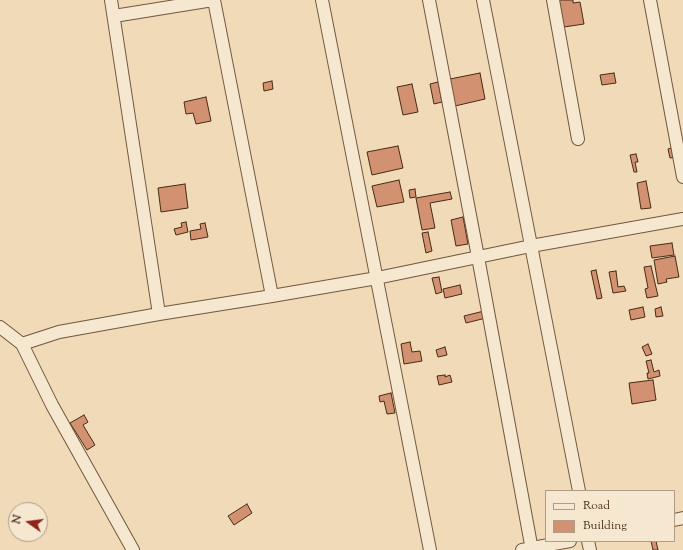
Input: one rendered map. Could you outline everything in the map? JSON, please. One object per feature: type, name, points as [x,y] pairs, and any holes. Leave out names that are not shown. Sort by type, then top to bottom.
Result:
[{"type":"street","points":[[111,0],[159,314]]},
{"type":"street","points":[[114,16],[214,0],[272,296]]},
{"type":"street","points":[[322,0],[430,550]]},
{"type":"street","points":[[429,0],[478,257],[529,549],[565,542]]},
{"type":"street","points":[[483,0],[579,490]]},
{"type":"street","points":[[553,0],[578,139]]},
{"type":"street","points":[[650,0],[683,177]]},
{"type":"street","points":[[22,344],[59,332],[377,278],[531,246],[683,219]]},
{"type":"street","points":[[0,326],[22,344],[52,405],[133,550]]},
{"type":"building","points":[[559,0],[573,0],[573,3],[580,2],[584,24],[564,27]]},
{"type":"building","points":[[480,73],[485,99],[455,106],[450,79]]},
{"type":"building","points":[[614,73],[616,83],[602,85],[600,75]]},
{"type":"building","points":[[272,81],[273,89],[264,91],[263,83]]},
{"type":"building","points":[[438,82],[442,102],[434,104],[430,84]]},
{"type":"building","points":[[412,84],[418,112],[403,115],[397,87]]},
{"type":"building","points":[[206,97],[211,121],[196,124],[193,113],[186,114],[184,102]]},
{"type":"building","points":[[398,146],[403,168],[372,175],[367,152]]},
{"type":"building","points":[[674,147],[676,157],[670,158],[668,149]]},
{"type":"building","points":[[636,154],[638,162],[635,162],[637,172],[634,172],[630,155]]},
{"type":"building","points":[[399,180],[404,202],[377,207],[372,186]]},
{"type":"building","points":[[646,181],[651,208],[641,209],[637,183]]},
{"type":"building","points":[[185,184],[188,208],[161,212],[158,188]]},
{"type":"building","points":[[415,189],[416,197],[410,198],[409,190]]},
{"type":"building","points":[[450,192],[452,199],[430,203],[435,228],[422,230],[416,198]]},
{"type":"building","points":[[463,217],[468,244],[456,246],[451,220]]},
{"type":"building","points":[[186,222],[188,232],[176,235],[174,229],[182,227],[181,223]]},
{"type":"building","points":[[205,223],[208,237],[191,240],[190,231],[201,229],[200,224]]},
{"type":"building","points":[[428,232],[432,251],[426,253],[422,233]]},
{"type":"building","points":[[672,243],[674,255],[652,258],[650,246]]},
{"type":"building","points":[[675,256],[679,277],[666,279],[667,282],[658,284],[654,260]]},
{"type":"building","points":[[651,266],[658,296],[647,298],[645,289],[648,288],[644,267]]},
{"type":"building","points":[[596,270],[602,298],[597,299],[591,271]]},
{"type":"building","points":[[616,271],[618,287],[624,286],[626,291],[613,293],[609,272]]},
{"type":"building","points":[[439,277],[442,292],[436,294],[432,278]]},
{"type":"building","points":[[460,285],[462,294],[445,298],[443,289]]},
{"type":"building","points":[[643,307],[645,317],[631,320],[629,310]]},
{"type":"building","points":[[661,307],[663,316],[656,317],[655,309]]},
{"type":"building","points":[[484,311],[486,318],[466,323],[464,316]]},
{"type":"building","points":[[410,342],[412,352],[420,351],[422,361],[404,364],[401,344]]},
{"type":"building","points":[[648,344],[652,354],[646,356],[642,347]]},
{"type":"building","points":[[445,347],[447,355],[438,357],[436,350]]},
{"type":"building","points":[[651,360],[654,372],[659,370],[660,376],[648,379],[647,373],[649,373],[646,361]]},
{"type":"building","points":[[445,375],[445,377],[450,375],[452,382],[439,385],[437,376]]},
{"type":"building","points":[[653,380],[656,400],[632,404],[629,383]]},
{"type":"building","points":[[391,393],[395,413],[387,414],[384,401],[380,402],[379,396]]},
{"type":"building","points":[[84,415],[88,422],[83,425],[95,445],[87,450],[70,423]]},
{"type":"building","points":[[247,504],[252,513],[234,525],[228,516]]},
{"type":"building","points":[[651,542],[656,542],[658,550],[653,550]]}]
